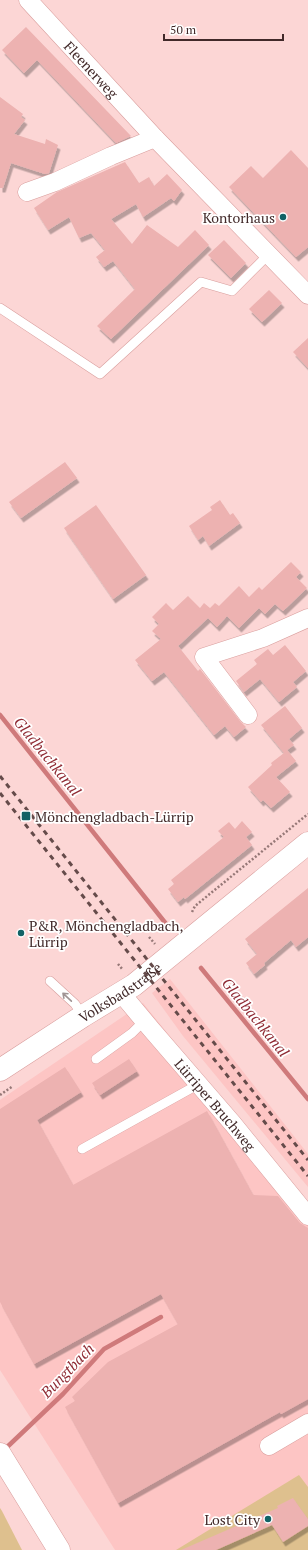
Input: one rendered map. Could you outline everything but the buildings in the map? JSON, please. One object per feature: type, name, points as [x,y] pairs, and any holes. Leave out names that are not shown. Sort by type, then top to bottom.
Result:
[{"type":"main road","name":"Volksbadstraße","points":[[2,1066],[121,993],[182,946],[308,843]]},
{"type":"main road","points":[[5,1461],[59,1550]]},
{"type":"street","name":"Fleenerweg","points":[[28,0],[155,138],[308,295]]},
{"type":"street","points":[[27,192],[55,182],[111,156],[155,138]]},
{"type":"street","points":[[248,715],[204,657],[263,638],[308,618]]},
{"type":"street","name":"Lürriper Bruchweg","points":[[121,993],[233,1124],[308,1216]]},
{"type":"street","points":[[269,1446],[308,1423]]},
{"type":"lane","points":[[0,308],[100,374],[201,282],[232,291],[269,254]]},
{"type":"lane","points":[[50,981],[75,1004],[83,1016]]},
{"type":"lane","points":[[96,1059],[132,1033],[144,1021]]},
{"type":"lane","points":[[82,1149],[199,1084]]},
{"type":"path","points":[[191,913],[195,906],[308,814]]},
{"type":"shaded area","points":[[170,979],[308,1154],[308,1187],[183,1036],[152,993]]},
{"type":"shaded area","points":[[143,1003],[308,1207],[308,1550],[115,1550],[0,1370],[0,1100]]},
{"type":"shaded area","name":"Lost City","points":[[299,1475],[308,1487],[308,1550],[176,1550]]},
{"type":"shaded area","points":[[0,1508],[2,1511],[22,1550],[0,1550]]},
{"type":"waterway","name":"Gladbachkanal","points":[[0,715],[167,925]]},
{"type":"waterway","name":"Gladbachkanal","points":[[201,968],[308,1099]]},
{"type":"waterway","name":"Bungtbach","points":[[4,1450],[63,1394],[104,1349],[161,1317]]},
{"type":"railway","points":[[0,776],[308,1160]]},
{"type":"railway","points":[[0,793],[308,1176]]},
{"type":"place","name":"Kontorhaus","points":[[283,217]]},
{"type":"place","name":"Mönchengladbach-Lürrip","points":[[26,816]]},
{"type":"place","name":"P&R, Mönchengladbach, Lürrip","points":[[21,933]]},
{"type":"place","name":"Lost City","points":[[268,1519]]}]
